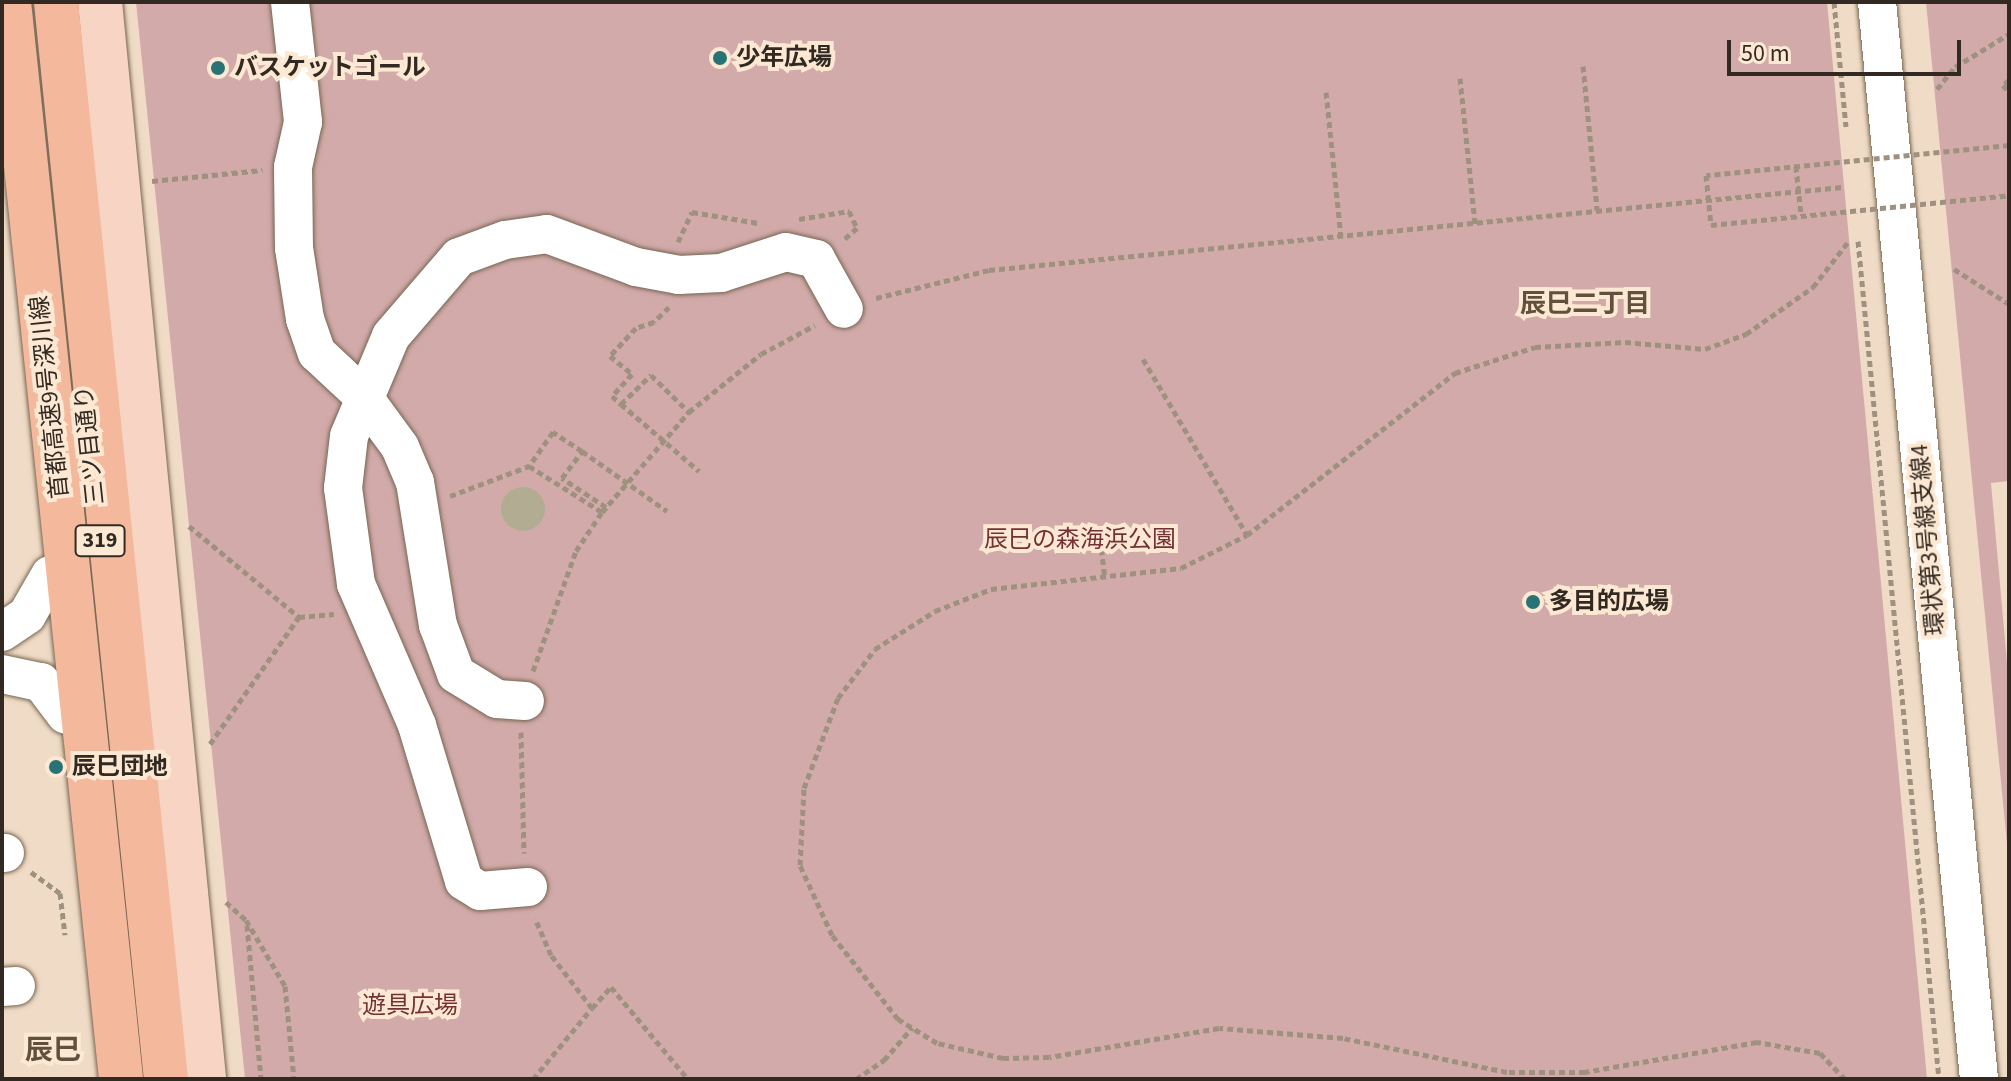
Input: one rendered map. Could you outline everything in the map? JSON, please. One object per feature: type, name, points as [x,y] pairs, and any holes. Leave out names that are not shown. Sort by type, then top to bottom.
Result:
[{"type":"highway","name":"首都高速9号深川線","points":[[9,2],[121,1079]]},
{"type":"highway","name":"首都高速9号深川線","points":[[56,2],[166,1079]]},
{"type":"main road","name":"三ツ目通り","points":[[43,2],[157,1079]]},
{"type":"main road","name":"319","points":[[100,2],[204,1079]]},
{"type":"main road","points":[[2,103],[102,1079]]},
{"type":"street","points":[[290,2],[303,122],[293,167],[294,248],[305,319],[317,353],[362,395],[400,447],[419,507],[438,625],[456,674],[497,699],[525,701]]},
{"type":"street","name":"環状第3号線支線4","points":[[1877,2],[1979,1079]]},
{"type":"street","points":[[528,887],[480,891],[464,881],[417,725],[356,584],[343,488],[362,395],[391,336],[423,293],[459,257],[505,240],[547,234],[636,267],[679,275],[721,273],[786,252],[801,255],[816,259],[844,309]]},
{"type":"street","points":[[2,632],[27,615],[50,575]]},
{"type":"street","points":[[2,674],[41,682],[66,715]]},
{"type":"path","points":[[1834,2],[1846,126]]},
{"type":"path","points":[[1937,89],[1955,67],[2009,34]]},
{"type":"path","points":[[1583,66],[1597,210]]},
{"type":"path","points":[[1460,78],[1475,224]]},
{"type":"path","points":[[2009,80],[2003,85],[2009,92]]},
{"type":"path","points":[[1326,92],[1341,238]]},
{"type":"path","points":[[2009,145],[1706,175],[1711,225],[2009,195]]},
{"type":"path","points":[[1796,166],[1801,215]]},
{"type":"path","points":[[151,181],[293,167]]},
{"type":"path","points":[[592,1008],[537,930],[528,887],[518,756],[525,701],[547,617],[576,551],[604,510],[663,439],[761,354],[844,309],[908,287],[989,270],[1842,187]]},
{"type":"path","points":[[1858,241],[1939,1079]]},
{"type":"path","points":[[1845,1079],[1820,1053],[1757,1042],[1585,1076],[1507,1072],[1343,1038],[1219,1028],[1049,1057],[1003,1058],[937,1043],[898,1019],[832,935],[800,865],[804,788],[838,698],[875,649],[935,611],[991,589],[1105,580],[1181,568],[1247,535],[1455,373],[1535,347],[1625,342],[1705,349],[1746,334],[1813,287],[1848,242]]},
{"type":"path","points":[[1954,269],[2009,304]]},
{"type":"path","points":[[1143,359],[1247,535]]},
{"type":"path","points":[[621,404],[699,471]]},
{"type":"path","points":[[419,507],[529,466],[553,432],[667,511]]},
{"type":"path","points":[[582,451],[562,478],[604,510]]},
{"type":"path","points":[[529,466],[604,510]]},
{"type":"path","points":[[186,523],[299,617],[367,612]]},
{"type":"path","points":[[1099,529],[1105,580]]},
{"type":"path","points":[[208,747],[299,617]]},
{"type":"path","points":[[4,853],[60,893],[66,940]]},
{"type":"path","points":[[225,901],[246,920],[285,986],[294,1079]]},
{"type":"path","points":[[246,920],[261,1079]]},
{"type":"path","points":[[533,1079],[611,987],[688,1079]]},
{"type":"path","points":[[856,1079],[884,1060],[912,1028]]},
{"type":"green space","name":"辰巳の森海浜公園","points":[[136,2],[1827,2],[1927,1079],[245,1079]]},
{"type":"green space","points":[[1926,2],[2009,2],[2009,481],[1991,483],[2009,685],[2009,865]]},
{"type":"building","points":[[523,487],[539,493],[545,509],[539,525],[523,531],[507,525],[501,509],[507,493]]},
{"type":"place","name":"少年広場","points":[[720,58]]},
{"type":"place","name":"バスケットゴール","points":[[218,68]]},
{"type":"place","name":"多目的広場","points":[[1533,602]]},
{"type":"place","name":"辰巳団地","points":[[56,767]]},
{"type":"district","name":"辰巳二丁目","points":[[1585,304]]},
{"type":"district","name":"辰巳","points":[[53,1050]]},
{"type":"park label","name":"遊具広場","points":[[410,1006]]}]
